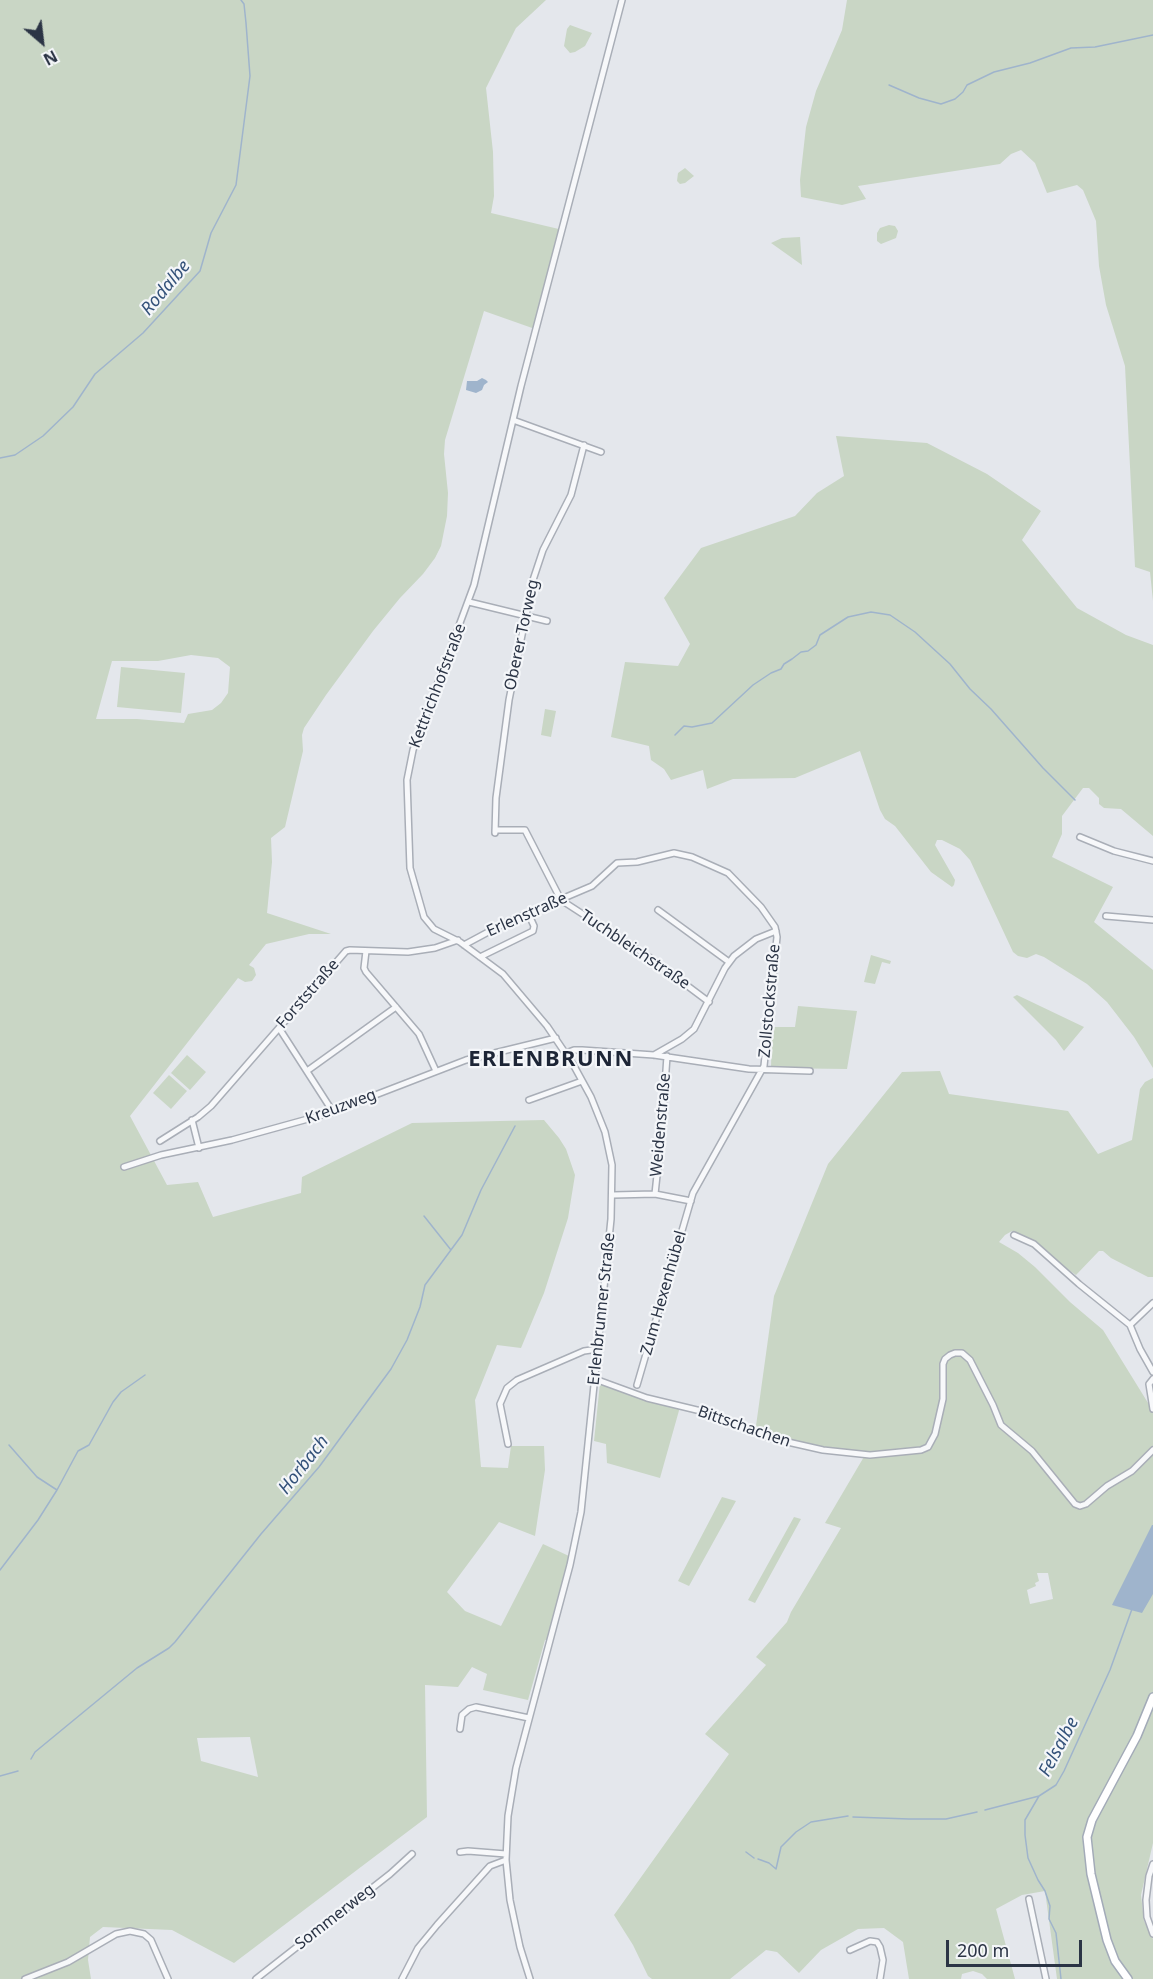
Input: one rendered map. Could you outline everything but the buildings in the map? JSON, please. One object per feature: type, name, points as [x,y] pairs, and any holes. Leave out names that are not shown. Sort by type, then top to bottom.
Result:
[{"type":"main road","points":[[1128,1979],[1115,1961],[1107,1940],[1091,1874],[1087,1838],[1097,1809],[1137,1736],[1153,1697]]},
{"type":"street","name":"Kettrichhofstraße","points":[[464,945],[431,927],[422,913],[410,868],[407,780],[413,750],[469,602],[513,420],[622,0]]},
{"type":"street","points":[[513,420],[601,452]]},
{"type":"street","name":"Oberer Torweg","points":[[561,900],[525,830],[495,832],[496,798],[508,700],[540,558],[570,495],[584,446]]},
{"type":"street","points":[[469,602],[547,621]]},
{"type":"street","points":[[1080,837],[1114,851],[1153,861]]},
{"type":"street","name":"Zollstockstraße","points":[[617,862],[637,862],[661,855],[679,854],[714,866],[728,873],[740,884],[769,917],[776,932],[767,1048],[763,1070],[691,1201]]},
{"type":"street","name":"Erlenstraße","points":[[464,945],[528,913],[592,886],[617,862]]},
{"type":"street","name":"Tuchbleichstraße","points":[[561,900],[649,957],[709,1002]]},
{"type":"street","points":[[658,910],[729,962]]},
{"type":"street","points":[[480,957],[533,931],[534,926],[528,913]]},
{"type":"street","points":[[1106,916],[1153,921]]},
{"type":"street","points":[[654,1055],[682,1039],[694,1029],[729,962],[744,946],[762,936],[776,932]]},
{"type":"street","name":"Forststraße","points":[[160,1141],[218,1099],[343,954],[350,950],[408,952],[435,948],[458,940]]},
{"type":"street","name":"Erlenbrunner Straße","points":[[464,945],[509,981],[566,1053],[597,1111],[610,1152],[613,1195],[579,1523],[510,1796],[506,1857],[513,1919],[530,1979]]},
{"type":"street","points":[[366,951],[364,968],[366,972],[423,1040],[436,1071]]},
{"type":"street","points":[[307,1071],[396,1007]]},
{"type":"street","points":[[279,1028],[333,1112]]},
{"type":"street","name":"Kreuzweg","points":[[124,1167],[171,1153],[243,1138],[333,1112],[436,1071],[487,1054],[556,1038]]},
{"type":"street","points":[[566,1053],[582,1050],[654,1055],[763,1070],[810,1071]]},
{"type":"street","name":"Weidenstraße","points":[[655,1194],[667,1056]]},
{"type":"street","points":[[529,1100],[582,1081]]},
{"type":"street","points":[[192,1120],[199,1148]]},
{"type":"street","points":[[613,1195],[655,1194],[691,1201]]},
{"type":"street","name":"Zum Hexenhübel","points":[[638,1385],[691,1201]]},
{"type":"street","points":[[1014,1235],[1034,1244],[1068,1276],[1130,1325],[1153,1372]]},
{"type":"street","points":[[1130,1325],[1153,1304]]},
{"type":"street","points":[[507,1444],[500,1404],[503,1393],[509,1385],[584,1351],[598,1349]]},
{"type":"street","name":"Bittschachen","points":[[595,1379],[647,1398],[705,1412],[770,1438],[823,1450],[870,1455],[921,1450],[928,1447],[935,1434],[943,1399],[943,1364],[950,1355],[962,1353],[970,1360],[1001,1425],[1032,1451],[1075,1504],[1080,1506],[1086,1504],[1107,1486],[1132,1471],[1153,1450]]},
{"type":"street","points":[[1153,1379],[1149,1384],[1153,1409]]},
{"type":"street","points":[[460,1729],[462,1715],[476,1707],[529,1718]]},
{"type":"street","points":[[460,1852],[468,1851],[506,1857]]},
{"type":"street","name":"Sommerweg","points":[[256,1979],[390,1874],[412,1854]]},
{"type":"street","points":[[402,1979],[418,1948],[437,1925],[490,1866],[506,1857]]},
{"type":"street","points":[[1153,1864],[1146,1900],[1147,1917],[1153,1934]]},
{"type":"street","points":[[1029,1899],[1046,1979]]},
{"type":"street","points":[[26,1979],[68,1962],[117,1934],[130,1931],[144,1934],[151,1940],[168,1979]]},
{"type":"street","points":[[850,1950],[870,1941],[877,1942],[883,1960],[880,1979]]},
{"type":"green space","points":[[0,0],[546,0],[516,28],[486,88],[493,152],[494,196],[491,213],[563,230],[535,329],[484,311],[445,440],[448,493],[447,516],[441,546],[423,574],[373,631],[304,728],[303,751],[285,827],[271,838],[272,862],[267,913],[331,934],[309,934],[266,944],[249,965],[254,968],[256,975],[252,981],[245,982],[238,978],[130,1116],[167,1185],[198,1182],[213,1217],[301,1193],[302,1177],[412,1123],[544,1120],[559,1138],[566,1149],[575,1175],[568,1218],[544,1293],[521,1348],[497,1345],[475,1400],[481,1467],[508,1468],[511,1446],[544,1446],[545,1470],[535,1536],[499,1522],[447,1592],[465,1611],[501,1626],[543,1544],[569,1556],[547,1640],[545,1640],[528,1700],[483,1690],[487,1674],[472,1667],[458,1687],[425,1685],[427,1817],[234,1963],[172,1930],[103,1927],[90,1937],[88,1960],[91,1979],[0,1979]],"holes":[[[191,655],[218,658],[230,667],[228,693],[212,710],[188,714],[184,723],[137,719],[96,719],[112,661],[158,661]],[[250,1737],[258,1777],[201,1761],[197,1738]]]},
{"type":"green space","points":[[847,0],[1153,0],[1153,601],[1150,572],[1135,567],[1125,366],[1106,305],[1099,266],[1096,221],[1083,190],[1077,185],[1047,193],[1035,163],[1021,150],[1011,154],[1000,164],[858,186],[866,199],[842,205],[801,197],[800,180],[806,127],[816,91],[842,30]]},
{"type":"green space","points":[[570,25],[592,33],[585,46],[570,53],[564,46]]},
{"type":"green space","points":[[685,168],[694,176],[680,184],[677,181],[678,173]]},
{"type":"green space","points":[[895,226],[898,231],[896,238],[881,244],[877,241],[877,233],[880,228]]},
{"type":"green space","points":[[800,237],[802,265],[771,243],[782,238]]},
{"type":"green space","points":[[836,436],[927,443],[987,474],[1041,511],[1022,540],[1077,608],[1126,635],[1153,645],[1153,836],[1121,809],[1104,808],[1099,804],[1099,798],[1089,788],[1083,788],[1062,816],[1062,834],[1052,857],[1113,887],[1094,922],[1153,970],[1153,1068],[1134,1037],[1107,1002],[1087,984],[1044,957],[1036,954],[1027,958],[1013,952],[970,860],[960,849],[942,840],[937,840],[935,845],[955,880],[952,887],[931,872],[895,826],[885,819],[860,751],[795,778],[733,779],[707,789],[703,770],[671,780],[664,769],[651,760],[649,746],[611,737],[625,662],[678,666],[690,644],[664,598],[701,548],[795,516],[817,493],[844,476]]},
{"type":"green space","points":[[121,667],[185,673],[181,713],[117,707]]},
{"type":"green space","points":[[545,709],[556,711],[551,737],[541,735]]},
{"type":"green space","points":[[871,955],[891,961],[890,964],[882,962],[875,984],[864,982]]},
{"type":"green space","points":[[1017,995],[1084,1027],[1064,1051],[1013,997]]},
{"type":"green space","points":[[798,1006],[857,1011],[847,1069],[771,1068],[772,1027],[795,1027]]},
{"type":"green space","points":[[187,1055],[206,1072],[190,1090],[171,1073]]},
{"type":"green space","points":[[940,1071],[949,1094],[1068,1111],[1098,1154],[1132,1140],[1140,1089],[1145,1082],[1153,1078],[1153,1277],[1148,1277],[1111,1258],[1103,1251],[1099,1251],[1076,1275],[1034,1241],[1023,1235],[1012,1231],[999,1242],[1018,1253],[1035,1267],[1070,1302],[1103,1330],[1153,1411],[1153,1843],[1141,1895],[1144,1921],[1153,1939],[1153,1979],[1057,1979],[1045,1891],[1022,1895],[996,1909],[1015,1979],[987,1979],[982,1974],[973,1971],[962,1974],[961,1979],[909,1979],[903,1942],[884,1928],[858,1929],[821,1950],[799,1973],[777,1952],[766,1950],[730,1979],[652,1979],[648,1976],[633,1945],[614,1915],[729,1754],[705,1734],[766,1665],[756,1657],[787,1622],[841,1528],[825,1523],[865,1455],[823,1450],[755,1433],[774,1296],[828,1164],[902,1072]],"holes":[[[1037,1573],[1048,1573],[1053,1599],[1030,1604],[1027,1590],[1036,1586],[1035,1583],[1039,1581]]]},
{"type":"green space","points":[[169,1075],[187,1091],[171,1109],[153,1093]]},
{"type":"green space","points":[[600,1383],[680,1407],[660,1478],[607,1463],[606,1444],[594,1441]]},
{"type":"green space","points":[[722,1497],[736,1501],[689,1586],[678,1581]]},
{"type":"green space","points":[[794,1517],[801,1519],[755,1603],[748,1600]]},
{"type":"water","points":[[482,378],[488,382],[482,390],[476,393],[466,390],[467,381],[477,381]]},
{"type":"water","points":[[1152,1525],[1153,1594],[1142,1613],[1112,1605]]},
{"type":"waterway","name":"Rodalbe","points":[[0,458],[15,455],[43,436],[73,407],[95,374],[143,333],[200,271],[211,233],[236,185],[250,76],[244,4],[241,0]]},
{"type":"waterway","points":[[889,85],[919,98],[941,104],[955,99],[967,85],[994,72],[1030,63],[1071,48],[1095,47],[1153,35]]},
{"type":"waterway","points":[[675,735],[684,726],[692,727],[712,723],[753,685],[781,669],[784,664],[801,652],[808,651],[816,645],[820,635],[848,617],[871,612],[890,615],[915,632],[950,664],[970,689],[1075,800]]},
{"type":"waterway","name":"Horbach","points":[[31,1759],[35,1752],[137,1668],[175,1642],[261,1534],[319,1467],[391,1369],[407,1340],[420,1307],[425,1285],[462,1235],[481,1190],[515,1126]]},
{"type":"waterway","points":[[424,1216],[451,1250]]},
{"type":"waterway","points":[[57,1490],[78,1451],[89,1445],[113,1402],[121,1392],[145,1375]]},
{"type":"waterway","points":[[0,1570],[38,1520],[57,1490],[37,1477],[9,1445]]},
{"type":"waterway","name":"Felsalbe","points":[[1061,1979],[1056,1933],[1049,1919],[1050,1906],[1028,1858],[1025,1820],[1039,1796],[1056,1785],[1064,1771],[1110,1670],[1132,1609]]},
{"type":"waterway","name":"Horbach","points":[[0,1776],[18,1771]]},
{"type":"waterway","points":[[985,1810],[1039,1796]]},
{"type":"waterway","points":[[853,1817],[946,1819],[977,1812]]},
{"type":"waterway","points":[[758,1859],[769,1863],[776,1869],[781,1847],[796,1832],[811,1822],[848,1816]]},
{"type":"waterway","points":[[746,1852],[754,1858]]},
{"type":"district","name":"ERLENBRUNN","points":[[551,1060]]}]
